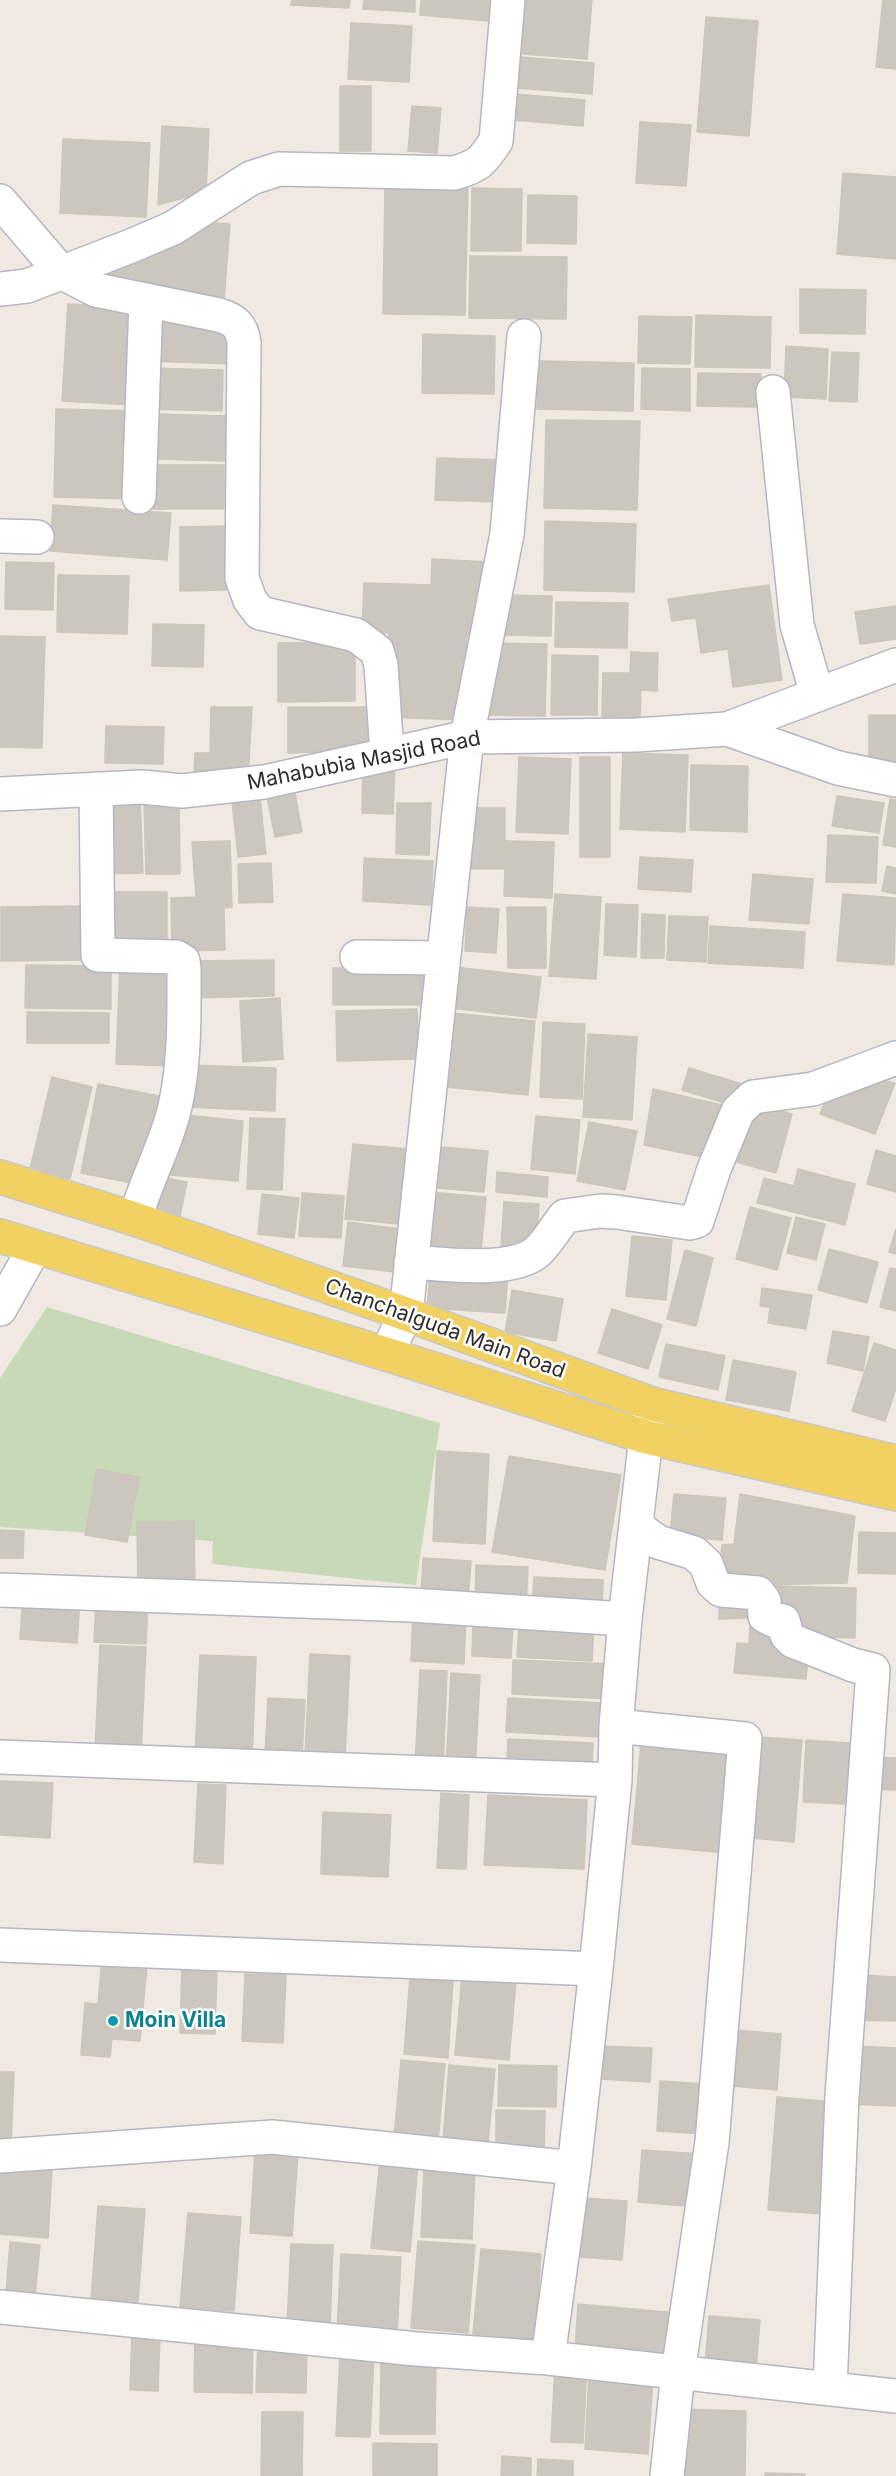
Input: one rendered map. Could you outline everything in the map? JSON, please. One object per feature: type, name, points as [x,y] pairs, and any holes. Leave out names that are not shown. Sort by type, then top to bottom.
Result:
[{"type":"main road","name":"Chanchalguda Main Road","points":[[0,1177],[135,1219],[406,1314],[652,1404],[896,1462]]},
{"type":"main road","name":"Chanchalguda Main Road","points":[[0,1236],[386,1354],[646,1437],[896,1494]]},
{"type":"street","points":[[0,289],[27,286],[173,228],[251,178],[279,169],[454,173],[474,167],[487,155],[496,141],[508,0]]},
{"type":"street","points":[[0,201],[61,272],[96,290],[231,319],[237,323],[243,332],[242,578],[250,600],[260,613],[356,635],[377,651],[381,664],[387,754]]},
{"type":"street","points":[[139,497],[146,301]]},
{"type":"street","points":[[386,1354],[406,1314],[466,737],[507,534],[524,336]]},
{"type":"street","points":[[773,392],[797,625],[817,694]]},
{"type":"street","points":[[0,536],[37,537]]},
{"type":"street","name":"Mahabubia Masjid Road","points":[[0,794],[142,787],[182,791],[264,782],[466,737],[636,735],[727,729],[896,665]]},
{"type":"street","points":[[727,729],[838,768],[896,780]]},
{"type":"street","points":[[96,789],[96,950],[98,955],[176,957],[183,961],[184,968],[183,1056],[177,1098],[163,1147],[143,1190],[135,1219]]},
{"type":"street","points":[[357,957],[443,958]]},
{"type":"street","points":[[411,1262],[489,1266],[524,1259],[538,1251],[565,1216],[600,1211],[637,1214],[690,1223],[697,1221],[714,1170],[738,1111],[753,1097],[813,1089],[896,1058]]},
{"type":"street","points":[[0,1309],[35,1247]]},
{"type":"street","points":[[548,2358],[574,2168],[596,1969],[615,1780],[616,1726],[625,1618],[646,1437],[652,1404]]},
{"type":"street","points":[[636,1526],[658,1542],[694,1553],[706,1564],[713,1583],[721,1590],[758,1593],[764,1601],[765,1616],[783,1622],[787,1635],[793,1641],[853,1665],[873,1670],[842,2096],[830,2388]]},
{"type":"street","points":[[0,1590],[411,1605],[625,1618]]},
{"type":"street","points":[[616,1726],[745,1739],[712,2142],[678,2373],[667,2476]]},
{"type":"street","points":[[0,1757],[615,1780]]},
{"type":"street","points":[[0,1945],[596,1969]]},
{"type":"street","points":[[0,2156],[272,2136],[574,2168]]},
{"type":"street","points":[[0,2307],[417,2349],[548,2358],[896,2396]]},
{"type":"green space","points":[[47,1307],[440,1423],[416,1585],[212,1564],[213,1541],[0,1527],[0,1378]]},
{"type":"building","points":[[292,0],[350,0],[349,8],[291,5]]},
{"type":"building","points":[[364,0],[415,0],[415,12],[363,9]]},
{"type":"building","points":[[421,0],[503,0],[501,22],[420,15]]},
{"type":"building","points":[[516,0],[592,0],[587,59],[512,53]]},
{"type":"building","points":[[883,0],[896,1],[896,69],[876,67]]},
{"type":"building","points":[[706,17],[758,21],[749,136],[697,132]]},
{"type":"building","points":[[351,23],[412,26],[409,82],[348,79]]},
{"type":"building","points":[[507,56],[594,63],[592,94],[504,87]]},
{"type":"building","points":[[340,86],[371,86],[371,151],[340,151]]},
{"type":"building","points":[[504,93],[585,100],[583,126],[502,119]]},
{"type":"building","points":[[412,106],[441,108],[437,153],[408,151]]},
{"type":"building","points":[[640,122],[691,125],[686,186],[636,183]]},
{"type":"building","points":[[162,126],[209,129],[206,192],[158,205]]},
{"type":"building","points":[[63,139],[150,143],[146,217],[60,213]]},
{"type":"building","points":[[843,173],[896,177],[896,259],[837,254]]},
{"type":"building","points":[[385,184],[468,185],[465,315],[383,314]]},
{"type":"building","points":[[472,188],[522,189],[521,251],[471,251]]},
{"type":"building","points":[[528,195],[577,196],[576,244],[527,243]]},
{"type":"building","points":[[195,222],[230,224],[224,300],[107,290],[107,260]]},
{"type":"building","points":[[470,256],[567,257],[566,319],[469,318]]},
{"type":"building","points":[[800,289],[866,290],[865,334],[800,333]]},
{"type":"building","points":[[68,304],[140,307],[135,405],[62,401]]},
{"type":"building","points":[[149,306],[226,326],[231,364],[147,361]]},
{"type":"building","points":[[696,315],[771,317],[770,368],[695,367]]},
{"type":"building","points":[[639,316],[692,317],[690,364],[638,363]]},
{"type":"building","points":[[423,334],[495,336],[494,394],[422,393]]},
{"type":"building","points":[[786,346],[828,349],[826,399],[784,397]]},
{"type":"building","points":[[832,352],[859,353],[857,402],[829,401]]},
{"type":"building","points":[[539,361],[634,363],[633,411],[537,409]]},
{"type":"building","points":[[148,368],[223,370],[222,411],[147,409]]},
{"type":"building","points":[[642,368],[690,369],[690,411],[641,409]]},
{"type":"building","points":[[698,373],[761,374],[761,407],[697,406]]},
{"type":"building","points":[[56,409],[137,411],[135,499],[54,497]]},
{"type":"building","points":[[154,414],[227,416],[226,461],[153,459]]},
{"type":"building","points":[[546,420],[640,421],[637,510],[544,508]]},
{"type":"building","points":[[437,458],[502,460],[500,502],[435,500]]},
{"type":"building","points":[[146,465],[224,465],[224,509],[146,509]]},
{"type":"building","points":[[53,505],[171,513],[167,560],[50,551]]},
{"type":"building","points":[[545,521],[636,524],[634,592],[544,590]]},
{"type":"building","points":[[226,526],[226,590],[180,591],[180,527]]},
{"type":"building","points":[[432,559],[489,562],[486,637],[467,635],[464,720],[386,717],[389,633],[362,632],[364,583],[431,585]]},
{"type":"building","points":[[6,562],[54,563],[53,610],[5,609]]},
{"type":"building","points":[[58,575],[129,576],[127,634],[57,632]]},
{"type":"building","points":[[769,585],[782,680],[733,687],[728,649],[701,653],[696,618],[672,621],[668,599]]},
{"type":"building","points":[[501,595],[552,596],[551,636],[500,635]]},
{"type":"building","points":[[556,602],[628,603],[627,648],[555,647]]},
{"type":"building","points":[[896,606],[896,639],[860,644],[855,612]]},
{"type":"building","points":[[153,624],[204,625],[203,667],[152,666]]},
{"type":"building","points":[[0,636],[45,637],[42,748],[0,747]]},
{"type":"building","points":[[355,642],[355,701],[278,702],[278,643]]},
{"type":"building","points":[[488,643],[547,644],[545,716],[487,715]]},
{"type":"building","points":[[631,652],[658,653],[657,691],[641,690],[640,717],[602,717],[603,673],[630,673]]},
{"type":"building","points":[[552,655],[598,656],[597,715],[551,715]]},
{"type":"building","points":[[211,707],[252,707],[248,779],[194,776],[195,753],[210,753]]},
{"type":"building","points":[[288,707],[373,707],[373,750],[288,753]]},
{"type":"building","points":[[869,715],[896,715],[896,770],[869,769]]},
{"type":"building","points":[[106,726],[164,727],[163,764],[105,763]]},
{"type":"building","points":[[623,753],[688,755],[685,832],[620,829]]},
{"type":"building","points":[[519,757],[571,759],[568,834],[516,832]]},
{"type":"building","points":[[580,757],[610,757],[610,857],[580,857]]},
{"type":"building","points":[[363,761],[395,761],[393,814],[362,813]]},
{"type":"building","points":[[691,765],[748,766],[747,832],[690,830]]},
{"type":"building","points":[[294,787],[302,832],[275,837],[266,792]]},
{"type":"building","points":[[837,796],[884,803],[879,833],[832,826]]},
{"type":"building","points":[[140,797],[143,873],[103,874],[100,798]]},
{"type":"building","points":[[260,798],[266,854],[238,857],[232,801]]},
{"type":"building","points":[[890,799],[896,800],[896,847],[883,845]]},
{"type":"building","points":[[179,800],[180,874],[146,874],[144,801]]},
{"type":"building","points":[[397,803],[431,803],[429,855],[396,854]]},
{"type":"building","points":[[469,808],[505,808],[505,869],[469,869]]},
{"type":"building","points":[[828,835],[878,837],[876,883],[826,882]]},
{"type":"building","points":[[230,841],[232,907],[224,908],[225,950],[172,951],[171,898],[196,897],[192,842]]},
{"type":"building","points":[[506,841],[554,842],[552,898],[504,896]]},
{"type":"building","points":[[640,857],[693,860],[691,892],[638,889]]},
{"type":"building","points":[[364,858],[433,861],[431,905],[363,901]]},
{"type":"building","points":[[271,863],[273,902],[239,903],[238,864]]},
{"type":"building","points":[[887,866],[896,868],[896,894],[882,891]]},
{"type":"building","points":[[753,874],[813,879],[809,924],[749,920]]},
{"type":"building","points":[[103,892],[167,892],[167,953],[102,952]]},
{"type":"building","points":[[555,894],[601,897],[596,979],[549,976]]},
{"type":"building","points":[[843,894],[896,898],[894,965],[837,961]]},
{"type":"building","points":[[606,904],[638,905],[636,957],[604,955]]},
{"type":"building","points":[[86,906],[86,960],[1,961],[1,907]]},
{"type":"building","points":[[467,907],[499,909],[496,953],[465,951]]},
{"type":"building","points":[[507,907],[546,907],[546,968],[508,968]]},
{"type":"building","points":[[642,914],[665,915],[664,958],[641,958]]},
{"type":"building","points":[[669,916],[708,917],[706,962],[667,960]]},
{"type":"building","points":[[710,926],[805,932],[803,968],[708,963]]},
{"type":"building","points":[[274,960],[274,996],[190,998],[188,961]]},
{"type":"building","points":[[120,963],[177,964],[174,1066],[116,1064]]},
{"type":"building","points":[[26,965],[111,966],[111,1009],[25,1008]]},
{"type":"building","points":[[447,966],[541,977],[536,1018],[442,1007]]},
{"type":"building","points":[[333,968],[424,968],[424,1005],[333,1005]]},
{"type":"building","points":[[280,998],[283,1059],[243,1062],[240,1001]]},
{"type":"building","points":[[417,1009],[418,1059],[337,1061],[336,1011]]},
{"type":"building","points":[[27,1012],[109,1013],[109,1043],[27,1043]]},
{"type":"building","points":[[441,1012],[535,1021],[528,1095],[435,1086]]},
{"type":"building","points":[[543,1022],[585,1024],[582,1099],[540,1097]]},
{"type":"building","points":[[588,1034],[637,1037],[632,1120],[583,1117]]},
{"type":"building","points":[[188,1065],[276,1068],[275,1111],[186,1107]]},
{"type":"building","points":[[689,1068],[742,1084],[735,1106],[682,1090]]},
{"type":"building","points":[[859,1075],[895,1083],[875,1134],[820,1114],[830,1089]]},
{"type":"building","points":[[52,1077],[92,1087],[70,1179],[30,1169]]},
{"type":"building","points":[[98,1084],[159,1096],[142,1185],[81,1173]]},
{"type":"building","points":[[653,1089],[730,1107],[718,1160],[644,1145]]},
{"type":"building","points":[[753,1103],[792,1114],[776,1173],[736,1162]]},
{"type":"building","points":[[176,1114],[243,1121],[238,1181],[171,1175]]},
{"type":"building","points":[[536,1116],[580,1120],[575,1174],[531,1169]]},
{"type":"building","points":[[250,1118],[285,1119],[282,1190],[247,1189]]},
{"type":"building","points":[[589,1122],[637,1131],[625,1190],[577,1181]]},
{"type":"building","points":[[353,1144],[407,1149],[400,1224],[345,1219]]},
{"type":"building","points":[[429,1146],[488,1151],[484,1192],[425,1187]]},
{"type":"building","points":[[876,1150],[896,1156],[896,1192],[867,1184]]},
{"type":"building","points":[[798,1169],[855,1184],[845,1225],[757,1203],[764,1178],[794,1186]]},
{"type":"building","points":[[497,1172],[548,1177],[547,1197],[496,1192]]},
{"type":"building","points":[[150,1175],[187,1182],[180,1216],[144,1210]]},
{"type":"building","points":[[427,1192],[486,1197],[480,1263],[421,1259]]},
{"type":"building","points":[[302,1193],[344,1196],[341,1238],[299,1236]]},
{"type":"building","points":[[262,1194],[299,1198],[294,1238],[258,1234]]},
{"type":"building","points":[[504,1202],[539,1204],[536,1249],[501,1247]]},
{"type":"building","points":[[750,1207],[791,1218],[777,1270],[736,1259]]},
{"type":"building","points":[[796,1217],[825,1224],[816,1260],[787,1253]]},
{"type":"building","points":[[348,1222],[400,1229],[395,1272],[343,1266]]},
{"type":"building","points":[[896,1229],[896,1254],[889,1252]]},
{"type":"building","points":[[632,1236],[672,1240],[666,1300],[626,1296]]},
{"type":"building","points":[[829,1249],[878,1262],[867,1303],[818,1290]]},
{"type":"building","points":[[685,1250],[713,1258],[696,1326],[667,1319]]},
{"type":"building","points":[[431,1265],[508,1271],[505,1313],[427,1308]]},
{"type":"building","points":[[890,1268],[896,1269],[896,1311],[880,1307]]},
{"type":"building","points":[[762,1288],[812,1295],[806,1329],[768,1323],[770,1307],[760,1306]]},
{"type":"building","points":[[512,1290],[563,1299],[556,1341],[505,1332]]},
{"type":"building","points":[[612,1309],[662,1325],[648,1369],[598,1353]]},
{"type":"building","points":[[833,1331],[869,1337],[863,1371],[827,1363]]},
{"type":"building","points":[[874,1343],[896,1350],[896,1388],[885,1421],[852,1411]]},
{"type":"building","points":[[666,1344],[725,1356],[718,1390],[659,1377]]},
{"type":"building","points":[[733,1360],[796,1372],[789,1411],[726,1400]]},
{"type":"building","points":[[437,1451],[489,1454],[485,1544],[433,1541]]},
{"type":"building","points":[[509,1456],[621,1475],[605,1570],[492,1552]]},
{"type":"building","points":[[97,1469],[139,1477],[127,1542],[85,1535]]},
{"type":"building","points":[[674,1494],[726,1498],[722,1540],[670,1536]]},
{"type":"building","points":[[740,1494],[855,1516],[847,1583],[718,1586],[722,1545],[734,1544]]},
{"type":"building","points":[[194,1521],[195,1591],[138,1592],[137,1522]]},
{"type":"building","points":[[0,1530],[24,1531],[23,1558],[0,1558]]},
{"type":"building","points":[[859,1532],[896,1533],[896,1574],[858,1573]]},
{"type":"building","points":[[423,1558],[471,1561],[468,1599],[421,1598]]},
{"type":"building","points":[[476,1565],[528,1567],[526,1608],[475,1606]]},
{"type":"building","points":[[534,1577],[603,1580],[602,1613],[532,1610]]},
{"type":"building","points":[[771,1586],[856,1588],[855,1638],[789,1636]]},
{"type":"building","points":[[23,1594],[80,1598],[77,1643],[20,1639]]},
{"type":"building","points":[[758,1598],[758,1618],[719,1619],[719,1599]]},
{"type":"building","points":[[96,1599],[148,1602],[146,1644],[94,1642]]},
{"type":"building","points":[[413,1609],[466,1612],[464,1664],[411,1661]]},
{"type":"building","points":[[473,1623],[513,1624],[511,1658],[472,1656]]},
{"type":"building","points":[[519,1623],[594,1627],[592,1661],[517,1657]]},
{"type":"building","points":[[750,1624],[779,1627],[809,1650],[806,1679],[734,1673],[737,1643],[749,1644]]},
{"type":"building","points":[[100,1645],[146,1647],[141,1753],[95,1751]]},
{"type":"building","points":[[310,1654],[350,1656],[345,1758],[305,1756]]},
{"type":"building","points":[[200,1655],[256,1657],[252,1759],[195,1756]]},
{"type":"building","points":[[513,1660],[611,1664],[609,1699],[512,1694]]},
{"type":"building","points":[[420,1670],[447,1671],[443,1769],[415,1768]]},
{"type":"building","points":[[451,1673],[480,1675],[475,1771],[446,1770]]},
{"type":"building","points":[[268,1698],[305,1700],[302,1758],[265,1756]]},
{"type":"building","points":[[508,1698],[604,1703],[602,1737],[506,1732]]},
{"type":"building","points":[[760,1737],[802,1740],[794,1842],[752,1838]]},
{"type":"building","points":[[508,1739],[593,1743],[592,1768],[507,1764]]},
{"type":"building","points":[[806,1740],[850,1743],[846,1804],[803,1802]]},
{"type":"building","points":[[641,1743],[735,1752],[725,1853],[632,1844]]},
{"type":"building","points":[[867,1757],[896,1758],[895,1790],[867,1789]]},
{"type":"building","points":[[0,1781],[53,1783],[50,1838],[0,1835]]},
{"type":"building","points":[[198,1784],[226,1785],[223,1864],[194,1862]]},
{"type":"building","points":[[441,1793],[469,1795],[466,1869],[437,1868]]},
{"type":"building","points":[[488,1795],[587,1800],[584,1869],[484,1865]]},
{"type":"building","points":[[323,1812],[391,1815],[388,1877],[321,1874]]},
{"type":"building","name":"Moin Villa","points":[[102,1960],[147,1965],[140,2041],[112,2039],[110,2057],[81,2055],[85,2003],[98,2004]]},
{"type":"building","points":[[182,1963],[217,1964],[215,2034],[180,2033]]},
{"type":"building","points":[[245,1974],[286,1975],[283,2043],[242,2041]]},
{"type":"building","points":[[859,1975],[896,1977],[896,2021],[857,2020]]},
{"type":"building","points":[[462,1976],[516,1981],[509,2060],[455,2055]]},
{"type":"building","points":[[410,1977],[453,1980],[448,2058],[404,2054]]},
{"type":"building","points":[[726,2029],[781,2034],[777,2090],[721,2085]]},
{"type":"building","points":[[601,2046],[652,2048],[650,2082],[599,2079]]},
{"type":"building","points":[[853,2046],[896,2048],[896,2106],[850,2104]]},
{"type":"building","points":[[401,2060],[445,2064],[438,2142],[394,2139]]},
{"type":"building","points":[[449,2065],[495,2069],[488,2144],[443,2140]]},
{"type":"building","points":[[499,2065],[557,2066],[556,2107],[498,2106]]},
{"type":"building","points":[[0,2072],[14,2072],[11,2145],[0,2145]]},
{"type":"building","points":[[660,2081],[708,2084],[705,2134],[657,2131]]},
{"type":"building","points":[[777,2097],[834,2102],[825,2214],[768,2210]]},
{"type":"building","points":[[496,2110],[545,2111],[544,2153],[496,2151]]},
{"type":"building","points":[[255,2149],[298,2152],[292,2236],[250,2233]]},
{"type":"building","points":[[642,2150],[701,2154],[697,2207],[638,2202]]},
{"type":"building","points":[[380,2160],[418,2164],[410,2252],[371,2248]]},
{"type":"building","points":[[0,2167],[52,2170],[48,2238],[0,2234]]},
{"type":"building","points":[[424,2167],[475,2169],[472,2239],[421,2237]]},
{"type":"building","points":[[583,2198],[627,2201],[622,2260],[579,2257]]},
{"type":"building","points":[[98,2206],[145,2209],[138,2303],[91,2300]]},
{"type":"building","points":[[188,2213],[241,2217],[234,2311],[180,2307]]},
{"type":"building","points":[[418,2241],[475,2245],[468,2333],[411,2328]]},
{"type":"building","points":[[10,2242],[40,2245],[35,2296],[6,2294]]},
{"type":"building","points":[[291,2244],[333,2245],[330,2327],[287,2326]]},
{"type":"building","points":[[481,2249],[541,2254],[535,2339],[473,2334]]},
{"type":"building","points":[[341,2254],[401,2257],[397,2335],[337,2331]]},
{"type":"building","points":[[578,2304],[678,2313],[674,2360],[575,2352]]},
{"type":"building","points":[[709,2316],[760,2320],[756,2369],[705,2365]]},
{"type":"building","points":[[132,2334],[160,2335],[158,2391],[130,2390]]},
{"type":"building","points":[[195,2334],[253,2335],[252,2393],[194,2392]]},
{"type":"building","points":[[258,2342],[307,2343],[306,2393],[256,2392]]},
{"type":"building","points":[[340,2353],[374,2354],[370,2437],[336,2436]]},
{"type":"building","points":[[381,2363],[436,2364],[435,2434],[380,2434]]},
{"type":"building","points":[[555,2365],[587,2366],[583,2443],[551,2442]]},
{"type":"building","points":[[589,2374],[653,2379],[648,2454],[585,2449]]},
{"type":"building","points":[[678,2409],[746,2411],[745,2476],[677,2476]]},
{"type":"building","points":[[262,2412],[303,2412],[302,2476],[261,2476]]},
{"type":"building","points":[[373,2443],[437,2444],[437,2476],[373,2476]]},
{"type":"building","points":[[502,2456],[531,2458],[531,2476],[501,2476]]},
{"type":"building","points":[[538,2459],[573,2461],[573,2476],[537,2476]]},
{"type":"building","points":[[765,2473],[805,2474],[805,2476],[765,2476]]},
{"type":"place","name":"Moin Villa","points":[[113,2021]]}]
